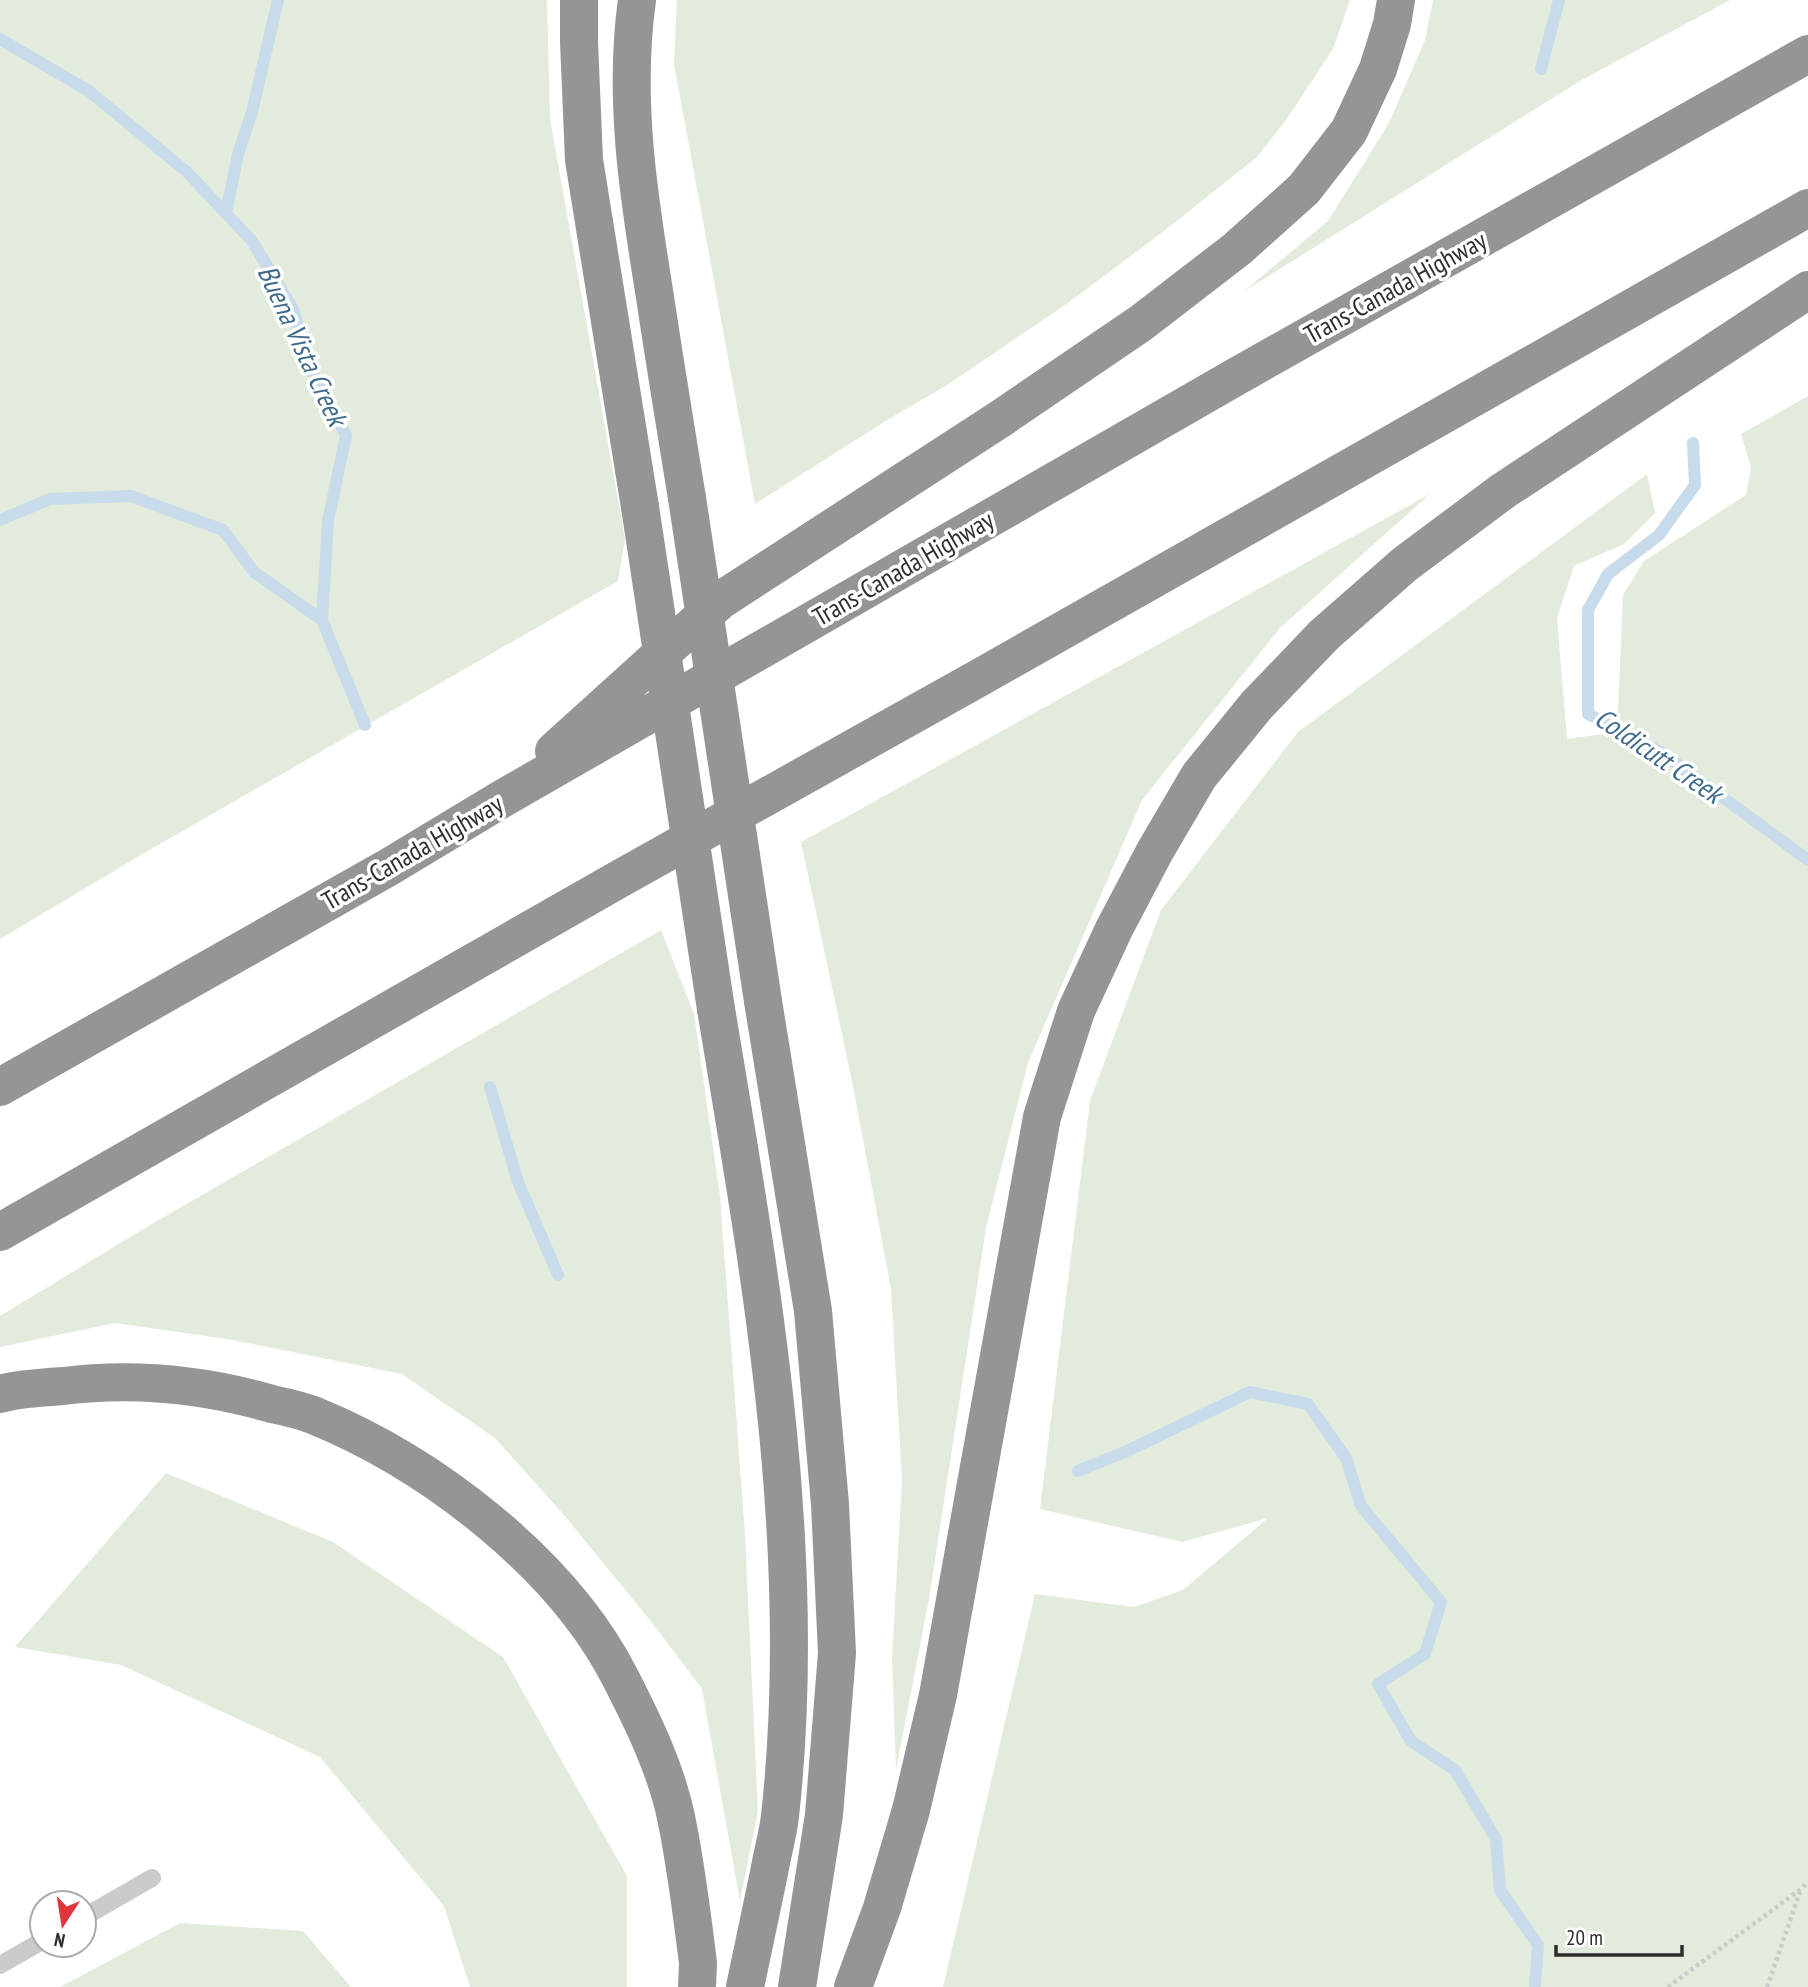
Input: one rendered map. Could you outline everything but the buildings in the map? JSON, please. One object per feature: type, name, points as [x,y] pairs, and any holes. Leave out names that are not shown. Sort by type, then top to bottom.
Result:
[{"type":"highway","points":[[579,0],[584,160],[755,1255],[779,1445],[788,1579],[789,1697],[780,1818],[744,1987]]},
{"type":"highway","points":[[637,0],[633,29],[632,109],[639,205],[813,1311],[830,1504],[837,1653],[824,1815],[797,1987]]},
{"type":"highway","points":[[500,800],[721,600],[1000,419],[1141,323],[1237,249],[1304,189],[1349,131],[1378,69],[1396,0]]},
{"type":"highway","name":"Trans-Canada Highway","points":[[0,1087],[389,867],[500,800],[1239,375],[1808,54]]},
{"type":"highway","points":[[0,1232],[585,898],[1808,208]]},
{"type":"highway","points":[[853,1987],[882,1908],[911,1810],[938,1695],[1042,1118],[1076,1011],[1114,929],[1155,851],[1199,776],[1256,706],[1324,635],[1405,564],[1503,491],[1808,290]]},
{"type":"highway","points":[[0,1394],[97,1382],[178,1383],[248,1397],[312,1415],[363,1440],[430,1477],[480,1514],[538,1567],[587,1622],[621,1677],[652,1744],[676,1814],[698,1963],[697,1987]]},
{"type":"lane","points":[[98,1909],[152,1878]]},
{"type":"lane","points":[[0,1965],[28,1949]]},
{"type":"path","points":[[1668,1987],[1808,1882]]},
{"type":"path","points":[[1767,1987],[1801,1889]]},
{"type":"green space","points":[[0,0],[547,0],[550,119],[625,539],[618,581],[0,939]]},
{"type":"green space","points":[[677,0],[1350,0],[1333,49],[1286,120],[1257,157],[1068,303],[947,385],[755,504],[674,64]]},
{"type":"green space","points":[[1433,0],[1730,0],[1580,81],[1243,292],[1328,221],[1389,123],[1425,40]]},
{"type":"green space","points":[[1808,396],[1808,1987],[943,1987],[1035,1594],[1134,1607],[1183,1590],[1268,1518],[1182,1542],[1040,1509],[1090,1101],[1161,910],[1298,732],[1647,474],[1655,513],[1624,544],[1574,566],[1557,618],[1567,739],[1617,732],[1623,595],[1644,561],[1746,495],[1751,468],[1741,434]]},
{"type":"green space","points":[[1430,494],[1280,628],[1142,800],[1028,1063],[986,1228],[929,1599],[896,1770],[892,1658],[902,1480],[891,1289],[852,1081],[801,842]]},
{"type":"green space","points":[[661,930],[694,1014],[720,1196],[745,1535],[758,1811],[740,1901],[702,1689],[564,1515],[496,1439],[402,1374],[233,1340],[115,1323],[0,1347],[0,1316],[145,1228]]},
{"type":"green space","points":[[166,1473],[333,1542],[503,1657],[627,1876],[627,1987],[470,1987],[444,1906],[320,1757],[121,1665],[15,1647]]},
{"type":"green space","points":[[180,1923],[303,1931],[351,1987],[60,1987]]},
{"type":"waterway","points":[[226,213],[238,154],[252,112],[278,0]]},
{"type":"waterway","name":"Coldicutt Creek","points":[[1541,69],[1559,0]]},
{"type":"waterway","name":"Buena Vista Creek","points":[[0,39],[89,91],[187,172],[252,241],[293,309],[310,368],[346,435],[328,521],[322,620],[365,725]]},
{"type":"waterway","name":"Coldicutt Creek","points":[[1693,443],[1695,485],[1659,535],[1608,574],[1588,610],[1588,714],[1661,752],[1808,860]]},
{"type":"waterway","points":[[0,520],[50,499],[131,496],[223,530],[254,572],[322,620]]},
{"type":"waterway","name":"Buena Vista Creek","points":[[490,1087],[518,1182],[558,1275]]},
{"type":"waterway","name":"Buena Vista Creek","points":[[1078,1471],[1127,1451],[1250,1392],[1308,1404],[1346,1458],[1361,1506],[1441,1602],[1425,1654],[1378,1684],[1411,1741],[1455,1770],[1496,1839],[1500,1890],[1538,1945],[1535,1987]]}]
